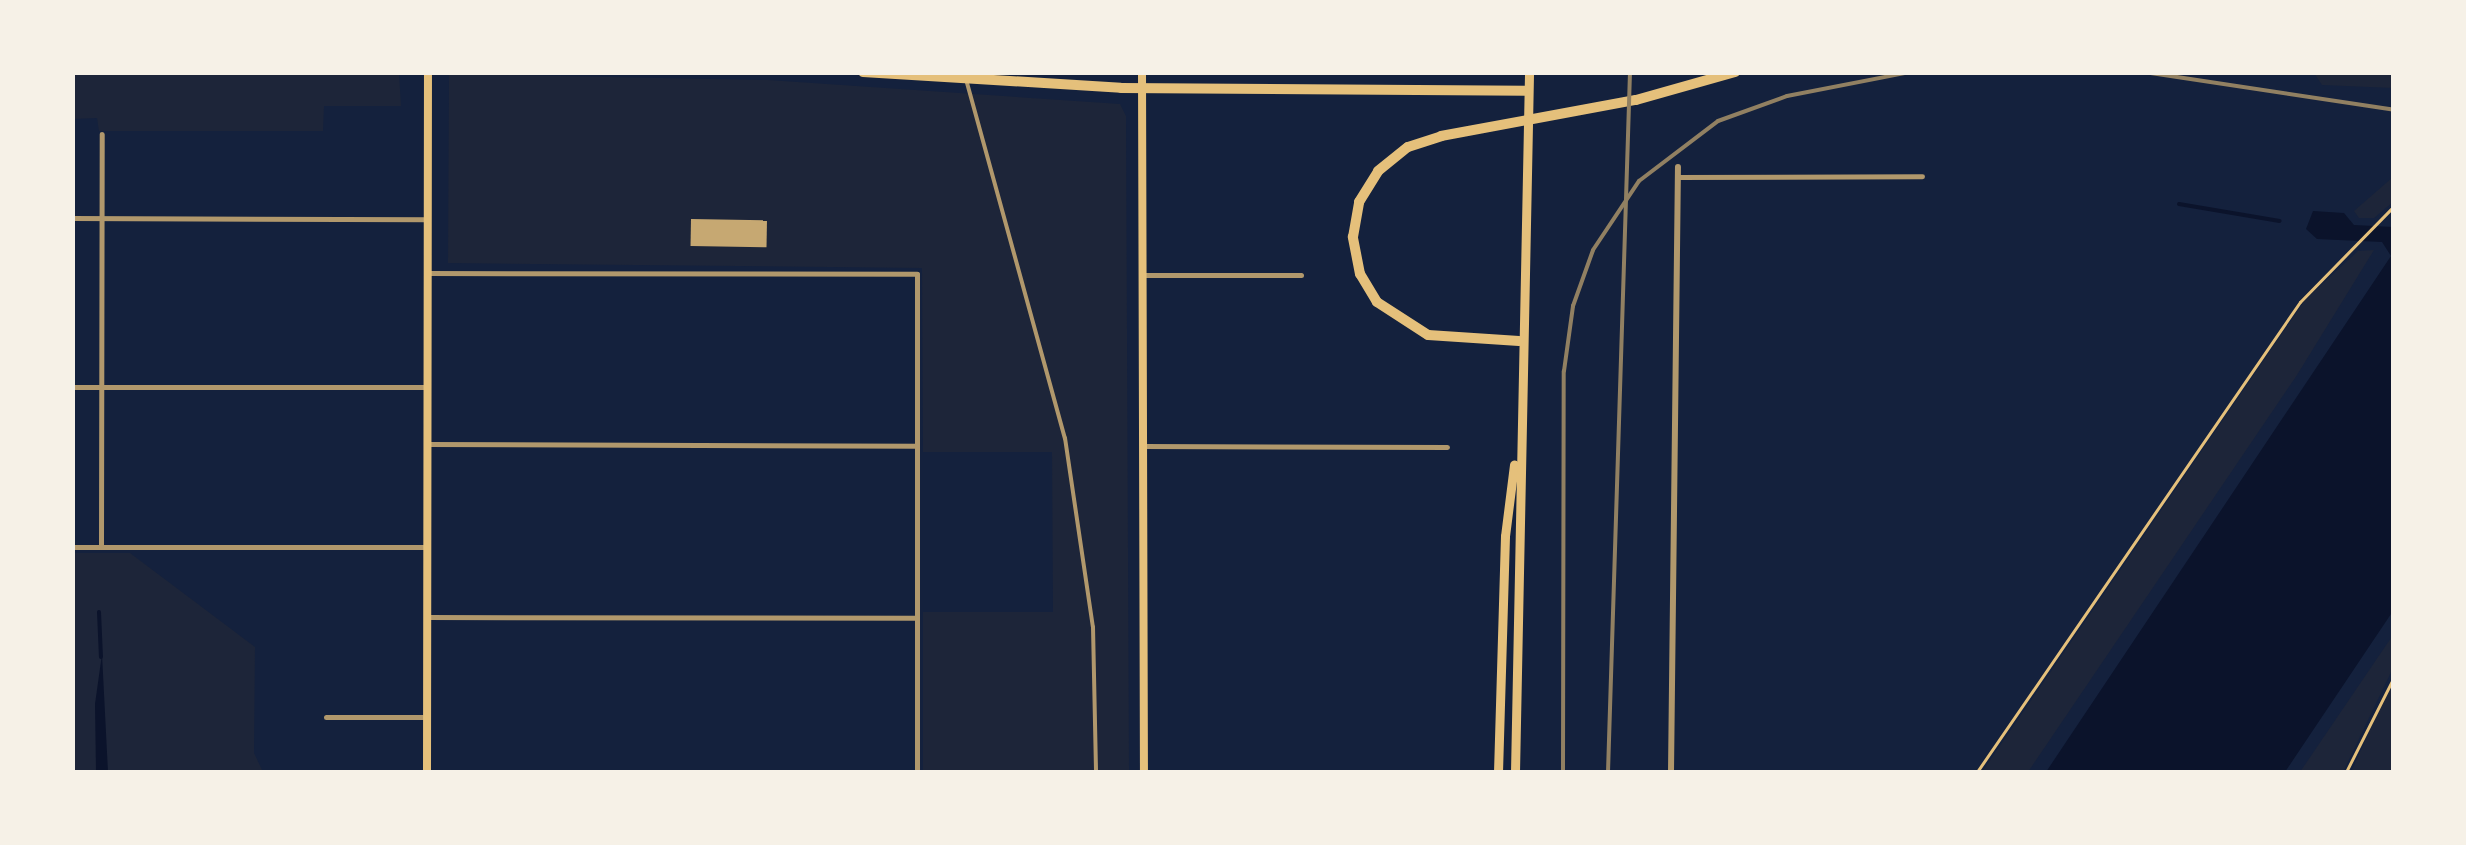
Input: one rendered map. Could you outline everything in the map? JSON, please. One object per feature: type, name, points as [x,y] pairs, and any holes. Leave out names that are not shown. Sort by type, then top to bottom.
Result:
[{"type":"highway","points":[[862,72],[1121,88],[1528,91]]},
{"type":"highway","points":[[1520,340],[1428,335],[1377,302],[1360,274],[1353,237],[1359,202],[1378,171],[1408,148],[1440,136],[1636,100],[1735,72]]},
{"type":"main road","points":[[427,772],[428,72]]},
{"type":"main road","points":[[1142,72],[1144,772]]},
{"type":"main road","points":[[1515,772],[1522,536],[1517,443],[1528,72]]},
{"type":"main road","points":[[1498,772],[1505,536],[1517,443]]},
{"type":"street","points":[[964,72],[967,98],[1037,321],[1065,438],[1092,627],[1096,772]]},
{"type":"street","points":[[100,546],[102,134]]},
{"type":"street","points":[[1671,772],[1678,167]]},
{"type":"street","points":[[1678,177],[1922,176]]},
{"type":"street","points":[[72,218],[428,219]]},
{"type":"street","points":[[428,273],[917,274],[917,772]]},
{"type":"street","points":[[1144,275],[1301,275]]},
{"type":"street","points":[[72,386],[428,387]]},
{"type":"street","points":[[428,444],[917,446]]},
{"type":"street","points":[[1144,446],[1447,447]]},
{"type":"street","points":[[72,546],[427,547]]},
{"type":"street","points":[[427,617],[917,618]]},
{"type":"street","points":[[326,717],[427,717]]},
{"type":"path","points":[[1977,772],[2300,302],[2356,250],[2394,206]]},
{"type":"path","points":[[2346,772],[2394,677]]},
{"type":"shaded area","points":[[73,72],[399,73],[401,106],[324,106],[323,131],[99,131],[97,118],[73,119]]},
{"type":"shaded area","points":[[2314,73],[2393,73],[2393,88],[2322,85]]},
{"type":"shaded area","points":[[449,74],[768,80],[1120,104],[1126,116],[1129,772],[923,772],[923,612],[1053,612],[1052,452],[923,452],[922,268],[448,263]]},
{"type":"shaded area","points":[[2393,177],[2393,202],[2374,218],[2359,218],[2354,211]]},
{"type":"shaded area","points":[[2313,211],[2344,213],[2354,225],[2393,227],[2393,611],[2285,772],[2046,772],[2391,256],[2382,242],[2317,239],[2306,229]]},
{"type":"shaded area","points":[[2374,250],[2297,375],[2028,772],[1982,772],[2305,300],[2358,251]]},
{"type":"shaded area","points":[[73,553],[130,553],[255,647],[254,753],[263,772],[73,772]]},
{"type":"shaded area","points":[[2393,635],[2393,668],[2343,772],[2300,772]]},
{"type":"shaded area","points":[[102,654],[108,772],[96,772],[95,704]]},
{"type":"shaded area","points":[[2393,684],[2393,772],[2351,772],[2377,714]]},
{"type":"building","points":[[691,219],[767,220],[767,247],[691,246]]},
{"type":"waterway","points":[[2179,204],[2280,221]]},
{"type":"waterway","points":[[99,612],[101,657]]},
{"type":"railway","points":[[1608,772],[1630,72]]},
{"type":"railway","points":[[1563,772],[1564,371],[1573,306],[1593,250],[1639,181],[1718,121],[1787,96],[1910,72]]},
{"type":"railway","points":[[2144,72],[2394,110]]}]
